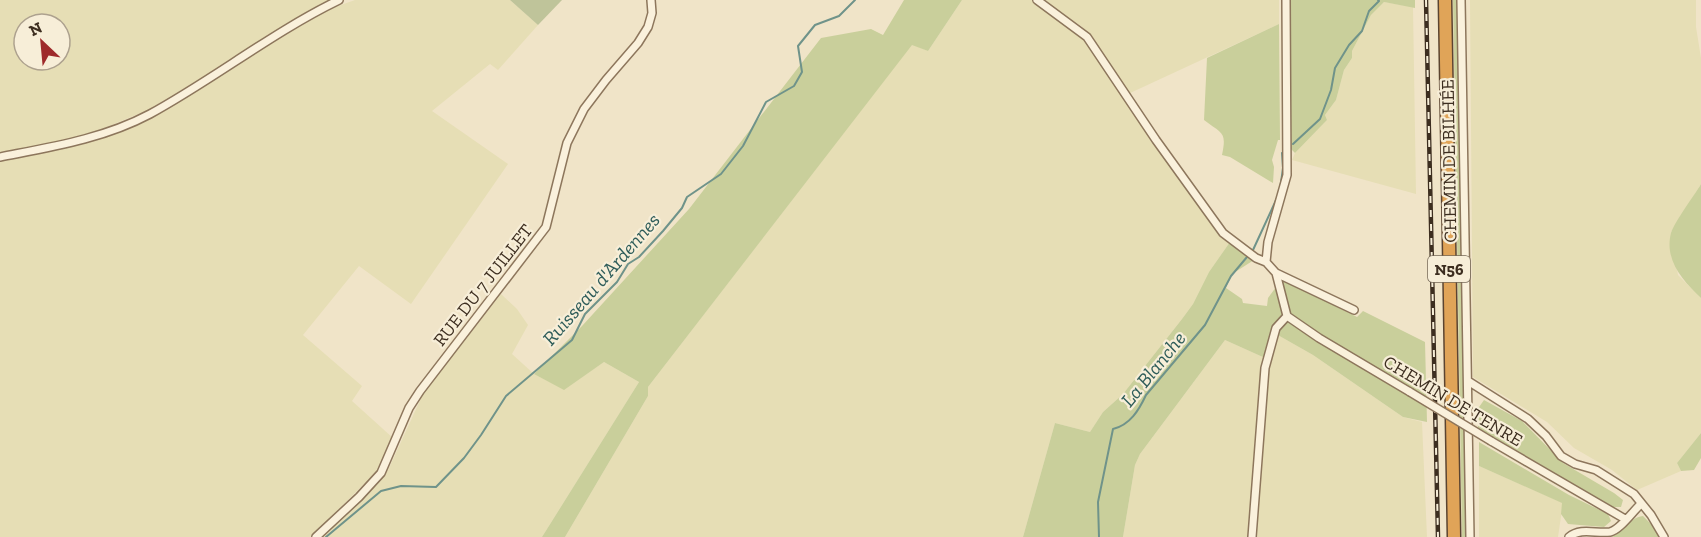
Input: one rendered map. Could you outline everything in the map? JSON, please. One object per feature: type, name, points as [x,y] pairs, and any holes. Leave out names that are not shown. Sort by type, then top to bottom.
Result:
[{"type":"highway","name":"N56","points":[[1445,0],[1454,537]]},
{"type":"street","points":[[0,157],[69,144],[106,133],[148,114],[339,0]]},
{"type":"street","name":"RUE DU 7 JUILLET","points":[[316,537],[381,473],[409,408],[420,391],[546,227],[567,143],[584,109],[638,43],[648,27],[652,13],[651,0]]},
{"type":"street","points":[[1037,0],[1087,37],[1156,140],[1223,233],[1256,258],[1266,262],[1276,273],[1354,310]]},
{"type":"street","points":[[1266,262],[1268,242],[1287,174],[1286,0]]},
{"type":"street","name":"CHEMIN DE BILHÉE","points":[[1461,0],[1470,537]]},
{"type":"street","points":[[1252,537],[1265,368],[1276,328],[1287,316],[1276,273]]},
{"type":"street","name":"CHEMIN DE TENRE","points":[[1287,316],[1319,338],[1625,519]]},
{"type":"street","name":"CHEMIN DE TENRE","points":[[1468,381],[1528,420],[1546,436],[1561,456],[1575,464],[1596,470],[1634,494],[1651,515],[1664,537]]},
{"type":"street","points":[[1569,537],[1572,534],[1589,531],[1611,532],[1621,527],[1625,519],[1641,504]]},
{"type":"shaded area","points":[[0,0],[333,0],[148,110],[68,143],[0,157]]},
{"type":"shaded area","points":[[355,0],[510,0],[538,25],[498,70],[490,64],[432,111],[508,164],[411,304],[359,266],[303,335],[362,386],[352,401],[393,438],[376,472],[311,537],[0,537],[0,159],[99,139],[149,118],[324,11]]},
{"type":"shaded area","points":[[962,0],[1032,0],[1085,38],[1230,242],[1209,272],[1193,304],[1182,319],[1123,394],[1103,412],[1090,432],[1055,423],[1023,537],[565,537],[648,396],[648,387],[912,44],[928,51]]},
{"type":"shaded area","points":[[1042,0],[1279,0],[1279,24],[1128,94],[1092,36]]},
{"type":"shaded area","points":[[1470,0],[1696,0],[1696,27],[1701,58],[1701,184],[1671,232],[1678,275],[1701,298],[1701,433],[1677,463],[1681,471],[1637,490],[1612,470],[1574,448],[1547,422],[1473,377]]},
{"type":"shaded area","points":[[1384,2],[1413,7],[1416,194],[1292,160],[1295,153],[1327,120],[1325,115],[1336,100],[1344,70],[1352,58],[1352,51],[1371,15]]},
{"type":"shaded area","points":[[501,294],[517,309],[528,325],[512,354],[534,374],[564,389],[604,362],[639,382],[542,537],[320,537],[382,478],[389,468],[423,394]]},
{"type":"shaded area","points":[[1276,334],[1313,355],[1403,417],[1422,422],[1427,537],[1254,537],[1267,368]]},
{"type":"shaded area","points":[[1225,340],[1265,358],[1250,537],[1123,537],[1135,465],[1140,454]]},
{"type":"shaded area","points":[[1479,466],[1563,503],[1558,537],[1479,537]]},
{"type":"green space","points":[[510,0],[562,0],[538,25]]},
{"type":"green space","points":[[904,0],[962,0],[928,51],[912,45],[648,387],[648,396],[565,537],[542,537],[639,382],[604,362],[564,390],[534,374],[582,326],[689,209],[821,38],[871,29],[883,35]]},
{"type":"green space","points":[[1290,0],[1415,0],[1415,8],[1384,2],[1371,15],[1352,51],[1352,58],[1344,70],[1336,100],[1325,115],[1327,120],[1295,153],[1291,149],[1290,141]]},
{"type":"green space","points":[[1453,0],[1458,0],[1467,537],[1462,537]]},
{"type":"green space","points":[[1279,24],[1280,140],[1278,140],[1272,160],[1273,183],[1230,157],[1222,155],[1224,141],[1222,134],[1204,120],[1207,58]]},
{"type":"green space","points":[[1701,184],[1701,298],[1677,269],[1670,252],[1670,243],[1673,228]]},
{"type":"green space","points":[[1230,242],[1254,260],[1232,274],[1226,288],[1242,299],[1243,303],[1267,306],[1268,298],[1282,279],[1357,317],[1363,311],[1425,342],[1427,422],[1403,417],[1313,355],[1276,334],[1265,358],[1225,340],[1140,454],[1135,465],[1123,537],[1023,537],[1055,423],[1090,432],[1103,412],[1123,394],[1182,319],[1193,304],[1209,272]]},
{"type":"green space","points":[[1484,400],[1522,421],[1563,463],[1623,500],[1621,507],[1613,507],[1478,428],[1477,410]]},
{"type":"green space","points":[[1701,433],[1701,458],[1694,470],[1681,471],[1677,463]]},
{"type":"green space","points":[[1479,442],[1569,495],[1608,514],[1611,521],[1604,527],[1568,524],[1561,514],[1562,503],[1479,466]]},
{"type":"green space","points":[[1643,516],[1659,537],[1610,537],[1633,520]]},
{"type":"waterway","name":"Ruisseau d'Ardennes","points":[[326,537],[381,491],[401,486],[436,487],[464,458],[506,396],[572,340],[585,314],[617,282],[628,264],[639,257],[663,231],[682,208],[687,197],[721,174],[743,146],[766,102],[794,86],[802,72],[798,46],[815,25],[839,16],[855,0]]},
{"type":"waterway","name":"La Blanche","points":[[1293,144],[1320,119],[1331,90],[1335,68],[1349,45],[1362,31],[1369,11],[1378,0]]},
{"type":"waterway","points":[[1280,190],[1283,168],[1282,153]]},
{"type":"waterway","points":[[1253,250],[1277,198]]},
{"type":"waterway","name":"La Blanche","points":[[1099,537],[1098,502],[1113,429],[1124,424],[1133,416],[1146,395],[1205,325],[1231,276],[1247,257]]},
{"type":"railway","points":[[1426,0],[1438,537]]}]
